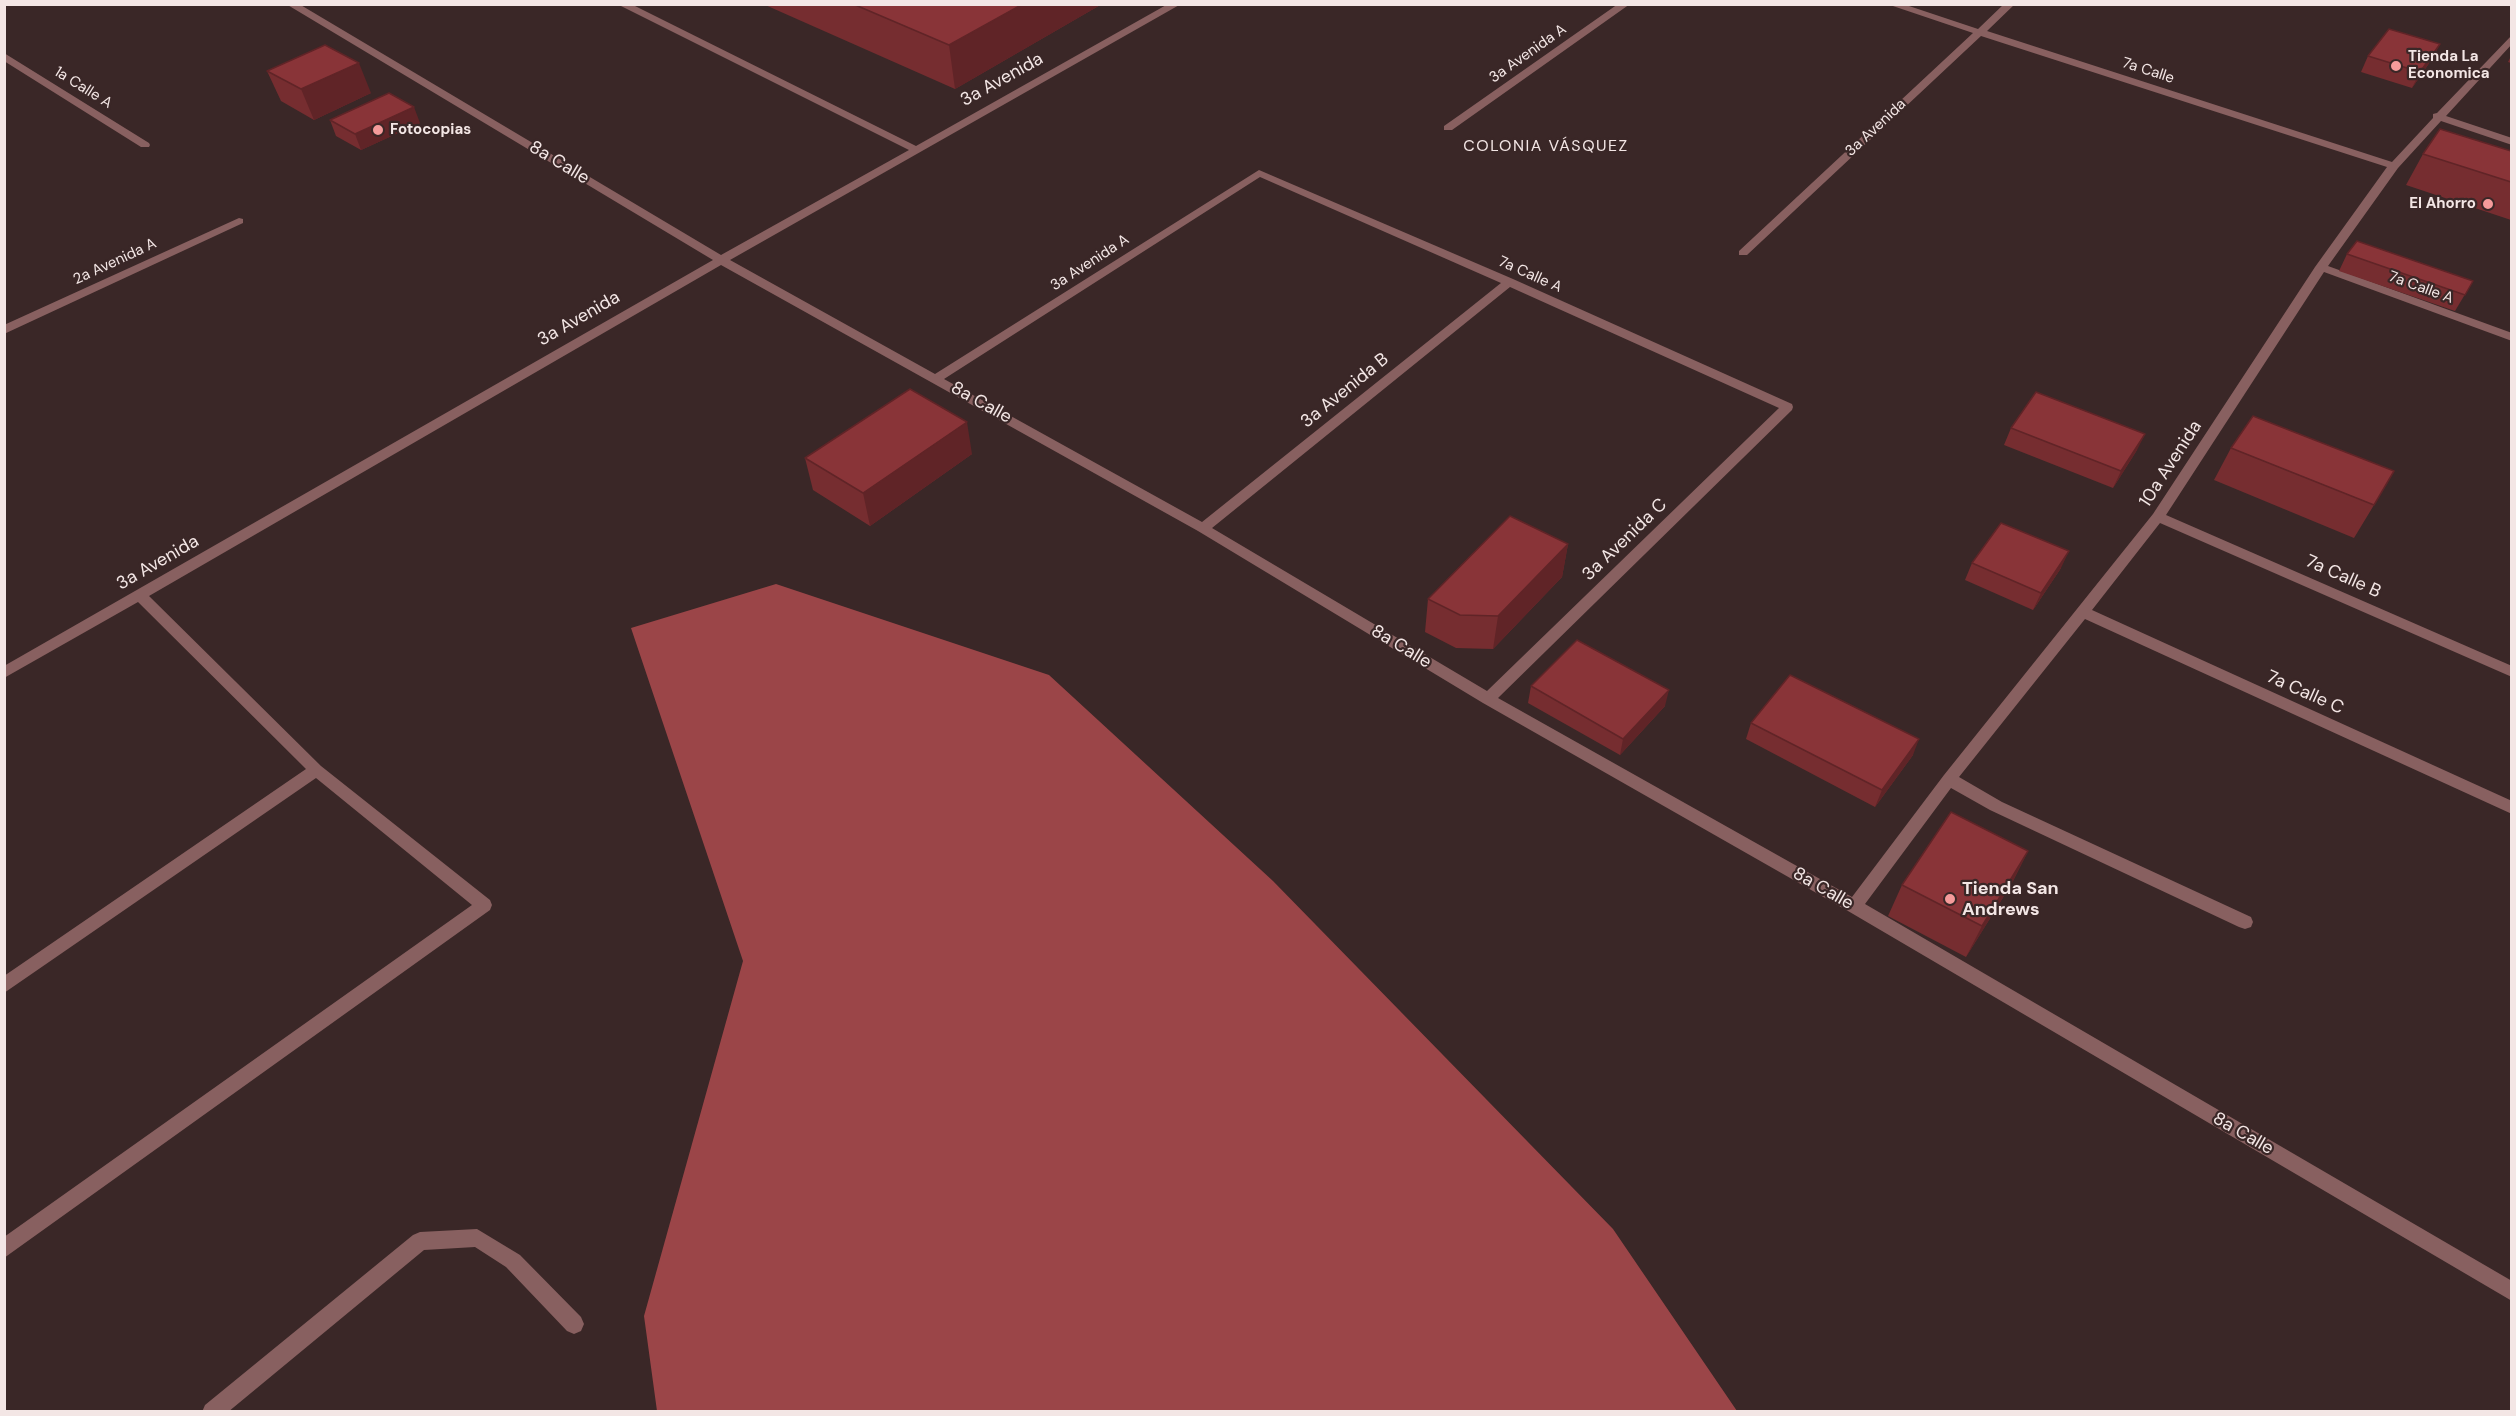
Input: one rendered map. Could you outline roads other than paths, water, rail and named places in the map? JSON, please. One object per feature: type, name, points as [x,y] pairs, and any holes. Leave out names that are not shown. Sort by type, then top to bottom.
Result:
[{"type":"street","name":"8a Calle","points":[[291,4],[721,260],[937,378],[1203,528],[1488,699],[1854,906],[2511,1292]]},
{"type":"street","points":[[622,4],[917,150]]},
{"type":"street","name":"3a Avenida","points":[[4,673],[721,260],[1176,4]]},
{"type":"street","name":"3a Avenida A","points":[[1448,128],[1625,4]]},
{"type":"street","name":"7a Calle","points":[[1892,4],[2394,166]]},
{"type":"street","name":"3a Avenida","points":[[1743,253],[2010,4]]},
{"type":"street","name":"10a Avenida","points":[[1854,906],[1949,779],[2158,517],[2320,267],[2394,166],[2437,116],[2511,38]]},
{"type":"street","name":"1a Calle A","points":[[4,56],[145,145]]},
{"type":"street","points":[[2437,116],[2511,142]]},
{"type":"street","name":"3a Avenida A","points":[[937,378],[1259,173]]},
{"type":"street","name":"7a Calle A","points":[[1259,173],[1787,407]]},
{"type":"street","name":"2a Avenida A","points":[[4,330],[239,220]]},
{"type":"street","name":"7a Calle A","points":[[2320,267],[2511,337]]},
{"type":"street","name":"3a Avenida B","points":[[1203,528],[1509,282]]},
{"type":"street","name":"3a Avenida C","points":[[1488,699],[1787,407]]},
{"type":"street","name":"7a Calle B","points":[[2158,517],[2511,672]]},
{"type":"street","points":[[4,1249],[484,905],[316,770],[140,596]]},
{"type":"street","name":"7a Calle C","points":[[2083,612],[2511,808]]},
{"type":"street","points":[[4,986],[316,770]]},
{"type":"street","points":[[1949,779],[1996,806],[2245,922]]},
{"type":"street","points":[[212,1412],[420,1240],[477,1238],[513,1262],[574,1324]]},
{"type":"place","name":"Tienda La Economica","points":[[2396,66]]},
{"type":"place","name":"Fotocopias","points":[[378,130]]},
{"type":"place","name":"El Ahorro","points":[[2488,204]]},
{"type":"place","name":"Tienda San Andrews","points":[[1950,899]]},
{"type":"district","name":"COLONIA VÁSQUEZ","points":[[1546,147]]}]
